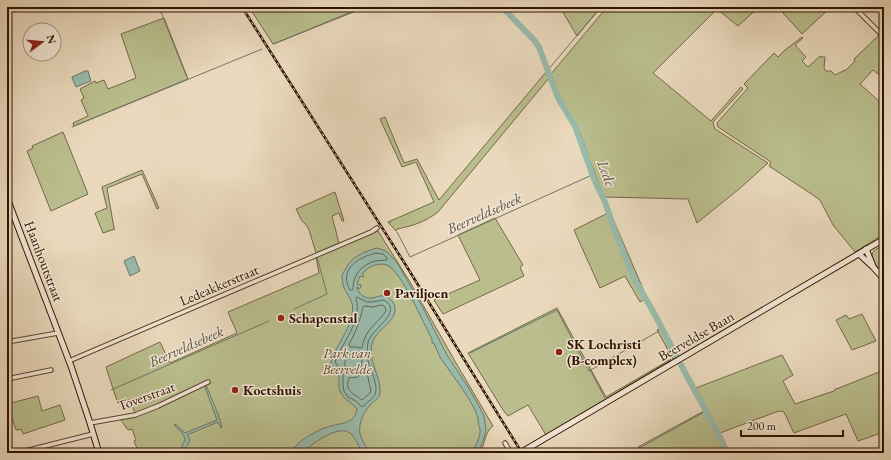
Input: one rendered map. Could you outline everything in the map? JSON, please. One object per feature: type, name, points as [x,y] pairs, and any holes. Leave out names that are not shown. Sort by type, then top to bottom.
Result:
[{"type":"main road","name":"Haanhoutstraat","points":[[7,198],[69,361],[90,423]]},
{"type":"main road","name":"Beerveldse Baan","points":[[520,453],[884,239]]},
{"type":"main road","points":[[866,249],[873,266]]},
{"type":"main road","points":[[859,254],[873,266],[884,279]]},
{"type":"main road","points":[[90,423],[99,453]]},
{"type":"main road","points":[[90,423],[102,453]]},
{"type":"street","points":[[854,7],[884,37]]},
{"type":"street","name":"Ledeakkerstraat","points":[[69,361],[372,232],[377,228]]},
{"type":"street","points":[[7,342],[58,333]]},
{"type":"street","points":[[7,379],[50,370]]},
{"type":"street","name":"Toverstraat","points":[[90,423],[135,415],[158,406],[208,382]]},
{"type":"street","points":[[16,453],[93,434]]},
{"type":"street","points":[[505,443],[511,453]]},
{"type":"green space","points":[[249,7],[366,7],[273,44]]},
{"type":"green space","points":[[560,7],[601,7],[577,36]]},
{"type":"green space","points":[[607,7],[759,7],[738,26],[717,9],[653,73],[711,121],[741,87],[743,89],[713,122],[715,129],[768,163],[697,223],[688,199],[604,197],[581,135],[559,96],[551,74]]},
{"type":"green space","points":[[790,7],[831,7],[802,34],[783,13]]},
{"type":"green space","points":[[164,18],[188,79],[74,126],[73,123],[88,116],[81,100],[84,98],[80,89],[95,81],[96,83],[104,80],[108,89],[136,78],[121,34]]},
{"type":"green space","points":[[879,35],[884,40],[884,79],[873,70],[860,84],[880,102],[884,98],[884,234],[855,252],[833,225],[820,200],[769,166],[771,162],[718,127],[717,123],[748,88],[744,84],[774,53],[778,57],[802,37],[803,38],[795,45],[806,57],[802,61],[808,67],[820,56],[825,57],[824,68],[826,71],[831,71],[835,75],[845,71],[855,61],[854,59]]},
{"type":"green space","points":[[546,72],[549,78],[438,212],[423,221],[397,229],[396,231],[388,222],[434,202],[416,162],[402,167],[380,119],[385,117],[404,163],[417,159],[439,200]]},
{"type":"green space","points":[[63,132],[88,194],[51,211],[27,151],[33,148],[32,146]]},
{"type":"green space","points":[[142,170],[159,208],[157,209],[142,174],[107,188],[115,229],[103,233],[95,213],[107,208],[102,187]]},
{"type":"green space","points":[[335,192],[344,221],[342,221],[339,213],[332,216],[339,243],[316,253],[309,230],[302,221],[296,209]]},
{"type":"green space","points":[[610,212],[647,298],[640,302],[625,276],[600,288],[574,230]]},
{"type":"green space","points":[[495,218],[523,265],[520,267],[524,276],[443,314],[434,300],[480,280],[458,235]]},
{"type":"green space","name":"Park van Beervelde","points":[[378,231],[410,282],[493,426],[488,431],[480,453],[139,453],[134,441],[136,440],[132,429],[128,430],[120,419],[136,416],[130,400],[118,404],[106,367],[160,342],[170,363],[237,333],[228,312],[319,273],[316,257]]},
{"type":"green space","points":[[884,245],[884,275],[872,258],[872,255],[874,251]]},
{"type":"green space","points":[[557,308],[606,397],[671,360],[546,435],[528,405],[508,416],[468,353]]},
{"type":"green space","points":[[862,314],[876,341],[852,350],[836,320],[846,315],[849,319]]},
{"type":"green space","points":[[662,327],[678,356],[673,359],[657,330]]},
{"type":"green space","points":[[782,355],[793,375],[783,381],[795,404],[834,391],[835,389],[884,370],[884,432],[858,441],[846,414],[794,433],[784,412],[782,411],[720,433],[696,388]]},
{"type":"green space","points":[[38,396],[42,411],[60,405],[65,420],[23,434],[21,429],[16,430],[7,404]]},
{"type":"green space","points":[[704,411],[717,434],[725,453],[642,453],[638,447]]},
{"type":"water","points":[[88,71],[91,81],[76,87],[72,77]]},
{"type":"water","points":[[377,248],[386,251],[398,264],[447,355],[468,387],[484,416],[486,429],[478,453],[472,453],[480,434],[480,427],[475,410],[464,390],[440,357],[434,343],[432,343],[432,339],[412,299],[399,277],[387,265],[380,264],[370,267],[364,271],[362,274],[364,276],[360,276],[357,284],[361,285],[359,289],[357,287],[362,296],[373,298],[385,296],[393,302],[395,308],[393,318],[375,337],[371,348],[372,361],[380,386],[380,394],[368,407],[364,414],[360,430],[362,439],[370,453],[363,453],[351,434],[346,431],[340,431],[327,435],[305,450],[305,453],[291,453],[298,444],[308,436],[326,428],[347,422],[352,419],[355,414],[357,409],[342,395],[339,387],[339,374],[331,366],[333,356],[348,327],[353,309],[352,302],[343,285],[342,276],[354,258],[362,253]]},
{"type":"water","points":[[134,256],[140,271],[130,276],[124,261]]},
{"type":"water","points":[[206,385],[222,427],[221,428],[218,422],[187,435],[190,440],[188,445],[183,450],[182,446],[185,440],[181,431],[174,425],[175,424],[185,433],[217,420],[205,387]]},
{"type":"waterway","points":[[159,7],[186,75]]},
{"type":"waterway","points":[[274,44],[363,7]]},
{"type":"waterway","name":"Beerveldsebeek","points":[[502,7],[539,47],[558,98],[575,126],[594,179],[605,202],[634,278],[677,357]]},
{"type":"waterway","points":[[547,71],[601,7]]},
{"type":"waterway","points":[[72,127],[262,49]]},
{"type":"waterway","name":"Beerveldsebeek","points":[[397,232],[410,257],[592,175]]},
{"type":"waterway","name":"Beerveldsebeek","points":[[352,238],[373,229]]},
{"type":"waterway","name":"Beerveldsebeek","points":[[342,242],[350,239]]},
{"type":"waterway","name":"Beerveldsebeek","points":[[323,251],[339,244]]},
{"type":"waterway","name":"Beerveldsebeek","points":[[294,309],[327,294],[317,257]]},
{"type":"waterway","points":[[470,353],[557,310],[589,371],[659,331]]},
{"type":"waterway","name":"Beerveldsebeek","points":[[111,390],[269,321]]},
{"type":"waterway","name":"Lede","points":[[681,365],[727,453]]},
{"type":"waterway","points":[[590,370],[605,398]]},
{"type":"waterway","points":[[636,450],[706,411]]},
{"type":"waterway","points":[[641,448],[644,453]]},
{"type":"railway","points":[[242,7],[407,267],[522,453]]},
{"type":"place","name":"Paviljoen","points":[[387,293]]},
{"type":"place","name":"Schapenstal","points":[[281,318]]},
{"type":"place","name":"SK Lochristi (B-complex)","points":[[559,352]]},
{"type":"place","name":"Koetshuis","points":[[235,390]]}]
